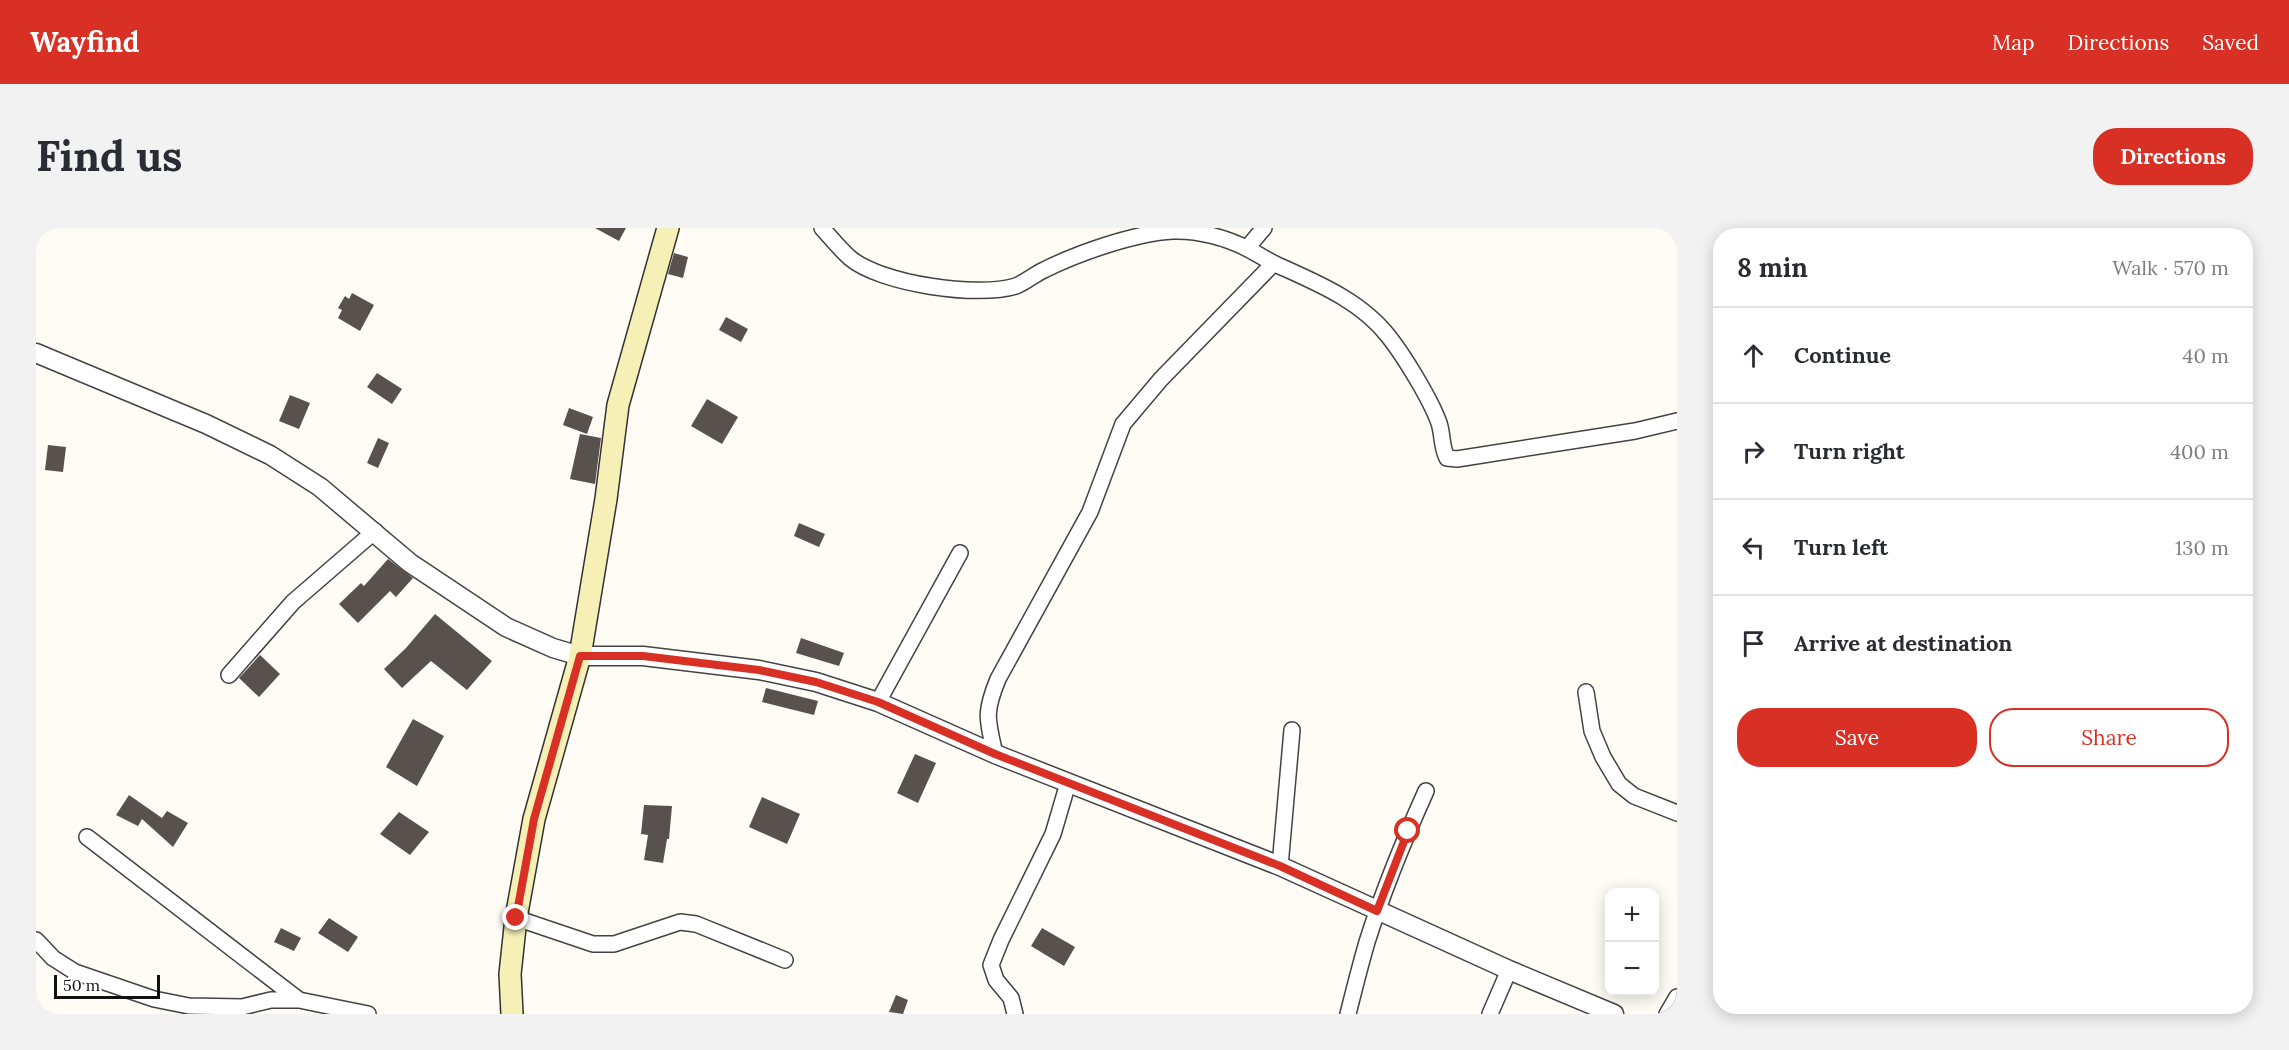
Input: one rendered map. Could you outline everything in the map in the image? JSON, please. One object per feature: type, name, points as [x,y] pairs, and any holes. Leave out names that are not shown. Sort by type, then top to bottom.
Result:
[{"type":"main road","points":[[512,1014],[510,974],[516,918],[534,819],[580,656],[606,499],[618,405],[668,228]]},
{"type":"street","points":[[822,228],[851,258],[872,270],[903,281],[957,290],[992,290],[1017,285],[1066,261],[1115,243],[1149,234],[1175,231],[1226,240],[1273,264],[1330,288],[1360,309],[1388,336],[1431,406],[1440,425],[1442,449],[1447,458],[1457,459],[1635,431],[1677,421]]},
{"type":"street","points":[[1247,249],[1264,228]]},
{"type":"street","points":[[995,754],[986,718],[988,702],[998,679],[1090,512],[1124,424],[1161,379],[1273,264]]},
{"type":"street","points":[[36,353],[206,424],[270,455],[320,487],[375,531],[410,563],[506,627],[554,648],[580,656],[643,656],[759,670],[816,682],[878,702],[995,754],[1280,866],[1509,970],[1614,1014]]},
{"type":"street","points":[[229,675],[293,602],[375,531]]},
{"type":"street","points":[[878,702],[960,553]]},
{"type":"street","points":[[1586,692],[1592,731],[1603,757],[1619,784],[1634,796],[1677,813]]},
{"type":"street","points":[[1280,866],[1292,730]]},
{"type":"street","points":[[1015,1014],[1011,998],[996,980],[991,965],[1053,834],[1068,783]]},
{"type":"street","points":[[1348,1014],[1377,911],[1426,791]]},
{"type":"street","points":[[87,837],[299,1000]]},
{"type":"street","points":[[516,918],[593,944],[614,944],[680,922],[696,924],[785,960]]},
{"type":"street","points":[[36,940],[53,958],[75,972],[154,999],[189,1006],[242,1011],[271,1000],[299,1000],[368,1014]]},
{"type":"street","points":[[1490,1014],[1509,970]]},
{"type":"street","points":[[1667,1014],[1677,997]]},
{"type":"building","points":[[595,228],[626,228],[619,241]]},
{"type":"building","points":[[674,253],[688,257],[683,278],[668,274]]},
{"type":"building","points":[[352,293],[374,305],[360,331],[338,318],[342,310],[338,308],[345,296],[349,299]]},
{"type":"building","points":[[726,317],[748,329],[741,342],[719,330]]},
{"type":"building","points":[[377,373],[402,389],[392,404],[367,387]]},
{"type":"building","points":[[290,395],[310,403],[299,429],[279,421]]},
{"type":"building","points":[[707,399],[738,417],[722,444],[691,426]]},
{"type":"building","points":[[569,408],[593,417],[587,434],[563,425]]},
{"type":"building","points":[[580,434],[601,438],[595,484],[570,479]]},
{"type":"building","points":[[378,438],[389,443],[378,468],[367,463]]},
{"type":"building","points":[[48,445],[66,447],[63,472],[45,470]]},
{"type":"building","points":[[799,523],[825,534],[819,547],[794,536]]},
{"type":"building","points":[[388,559],[413,578],[396,597],[390,591],[358,623],[339,604],[361,583],[364,586]]},
{"type":"building","points":[[435,614],[492,661],[467,690],[431,661],[402,688],[384,669],[406,648]]},
{"type":"building","points":[[801,638],[844,653],[839,666],[796,653]]},
{"type":"building","points":[[260,655],[280,674],[259,697],[239,678]]},
{"type":"building","points":[[766,688],[818,701],[814,715],[762,702]]},
{"type":"building","points":[[413,719],[444,736],[417,786],[386,767]]},
{"type":"building","points":[[915,754],[936,763],[918,803],[897,793]]},
{"type":"building","points":[[129,795],[162,818],[167,811],[188,823],[173,847],[142,819],[138,826],[116,815]]},
{"type":"building","points":[[762,797],[800,814],[787,844],[749,827]]},
{"type":"building","points":[[644,805],[672,806],[669,839],[667,839],[663,863],[644,860],[648,835],[641,834]]},
{"type":"building","points":[[399,812],[429,832],[410,855],[380,834]]},
{"type":"building","points":[[329,918],[358,937],[348,952],[318,933]]},
{"type":"building","points":[[281,928],[301,938],[294,951],[274,942]]},
{"type":"building","points":[[1042,928],[1075,947],[1064,966],[1031,946]]},
{"type":"building","points":[[896,995],[908,1000],[903,1014],[889,1012]]},
{"type":"route","points":[[516,918],[534,819],[580,656],[643,656],[759,670],[816,682],[878,702],[995,754],[1280,866],[1377,911],[1408,831]]}]
